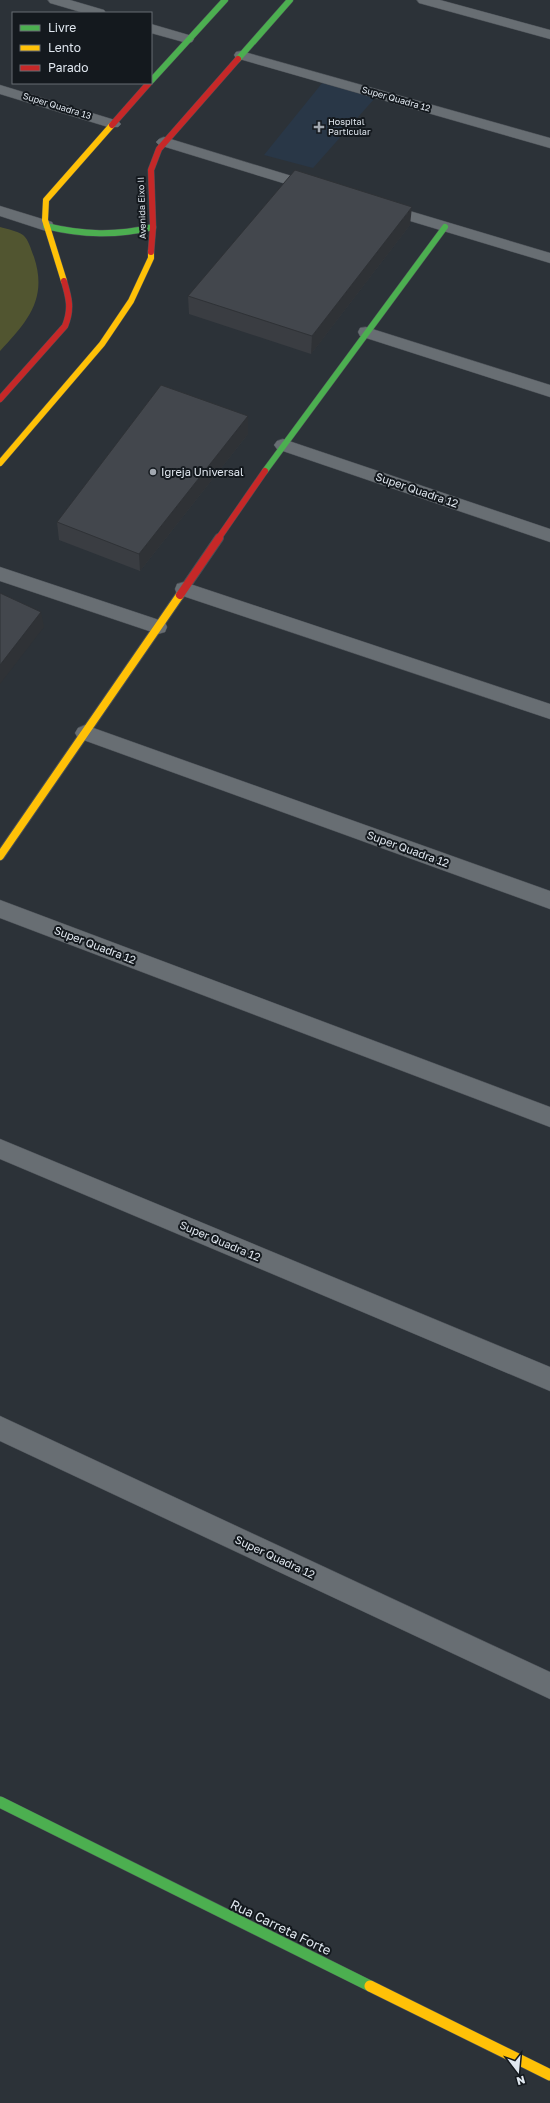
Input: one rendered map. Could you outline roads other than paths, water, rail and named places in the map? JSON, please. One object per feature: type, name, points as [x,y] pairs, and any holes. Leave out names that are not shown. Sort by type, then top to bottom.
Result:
[{"type":"street","points":[[55,0],[96,12]]},
{"type":"street","points":[[152,80],[187,39],[225,0]]},
{"type":"street","name":"Avenida Eixo II","points":[[0,463],[117,324],[131,301],[147,269],[153,243],[151,170],[159,149],[290,0]]},
{"type":"street","points":[[424,0],[550,34]]},
{"type":"street","points":[[152,28],[187,39]]},
{"type":"street","name":"Super Quadra 12","points":[[241,55],[550,143]]},
{"type":"street","points":[[0,399],[65,326],[71,313],[71,303],[46,226],[45,204],[50,193],[148,84]]},
{"type":"street","name":"Super Quadra 13","points":[[0,89],[113,124]]},
{"type":"street","points":[[164,142],[331,192]]},
{"type":"street","points":[[369,204],[550,258]]},
{"type":"street","points":[[0,211],[76,234],[105,237],[120,236],[153,227]]},
{"type":"street","points":[[0,856],[283,445],[444,227]]},
{"type":"street","points":[[366,332],[550,391]]},
{"type":"street","name":"Super Quadra 12","points":[[283,445],[550,536]]},
{"type":"street","points":[[0,574],[158,627]]},
{"type":"street","points":[[184,589],[550,712]]},
{"type":"street","name":"Super Quadra 12","points":[[85,733],[550,900]]},
{"type":"street","name":"Super Quadra 12","points":[[0,909],[550,1117]]},
{"type":"street","name":"Super Quadra 12","points":[[0,1149],[550,1379]]},
{"type":"street","name":"Super Quadra 12","points":[[0,1428],[550,1686]]},
{"type":"street","name":"Rua Carreta Forte","points":[[0,1802],[550,2075]]},
{"type":"place","name":"Hospital Particular","points":[[319,127]]},
{"type":"place","name":"Igreja Universal","points":[[153,472]]}]
